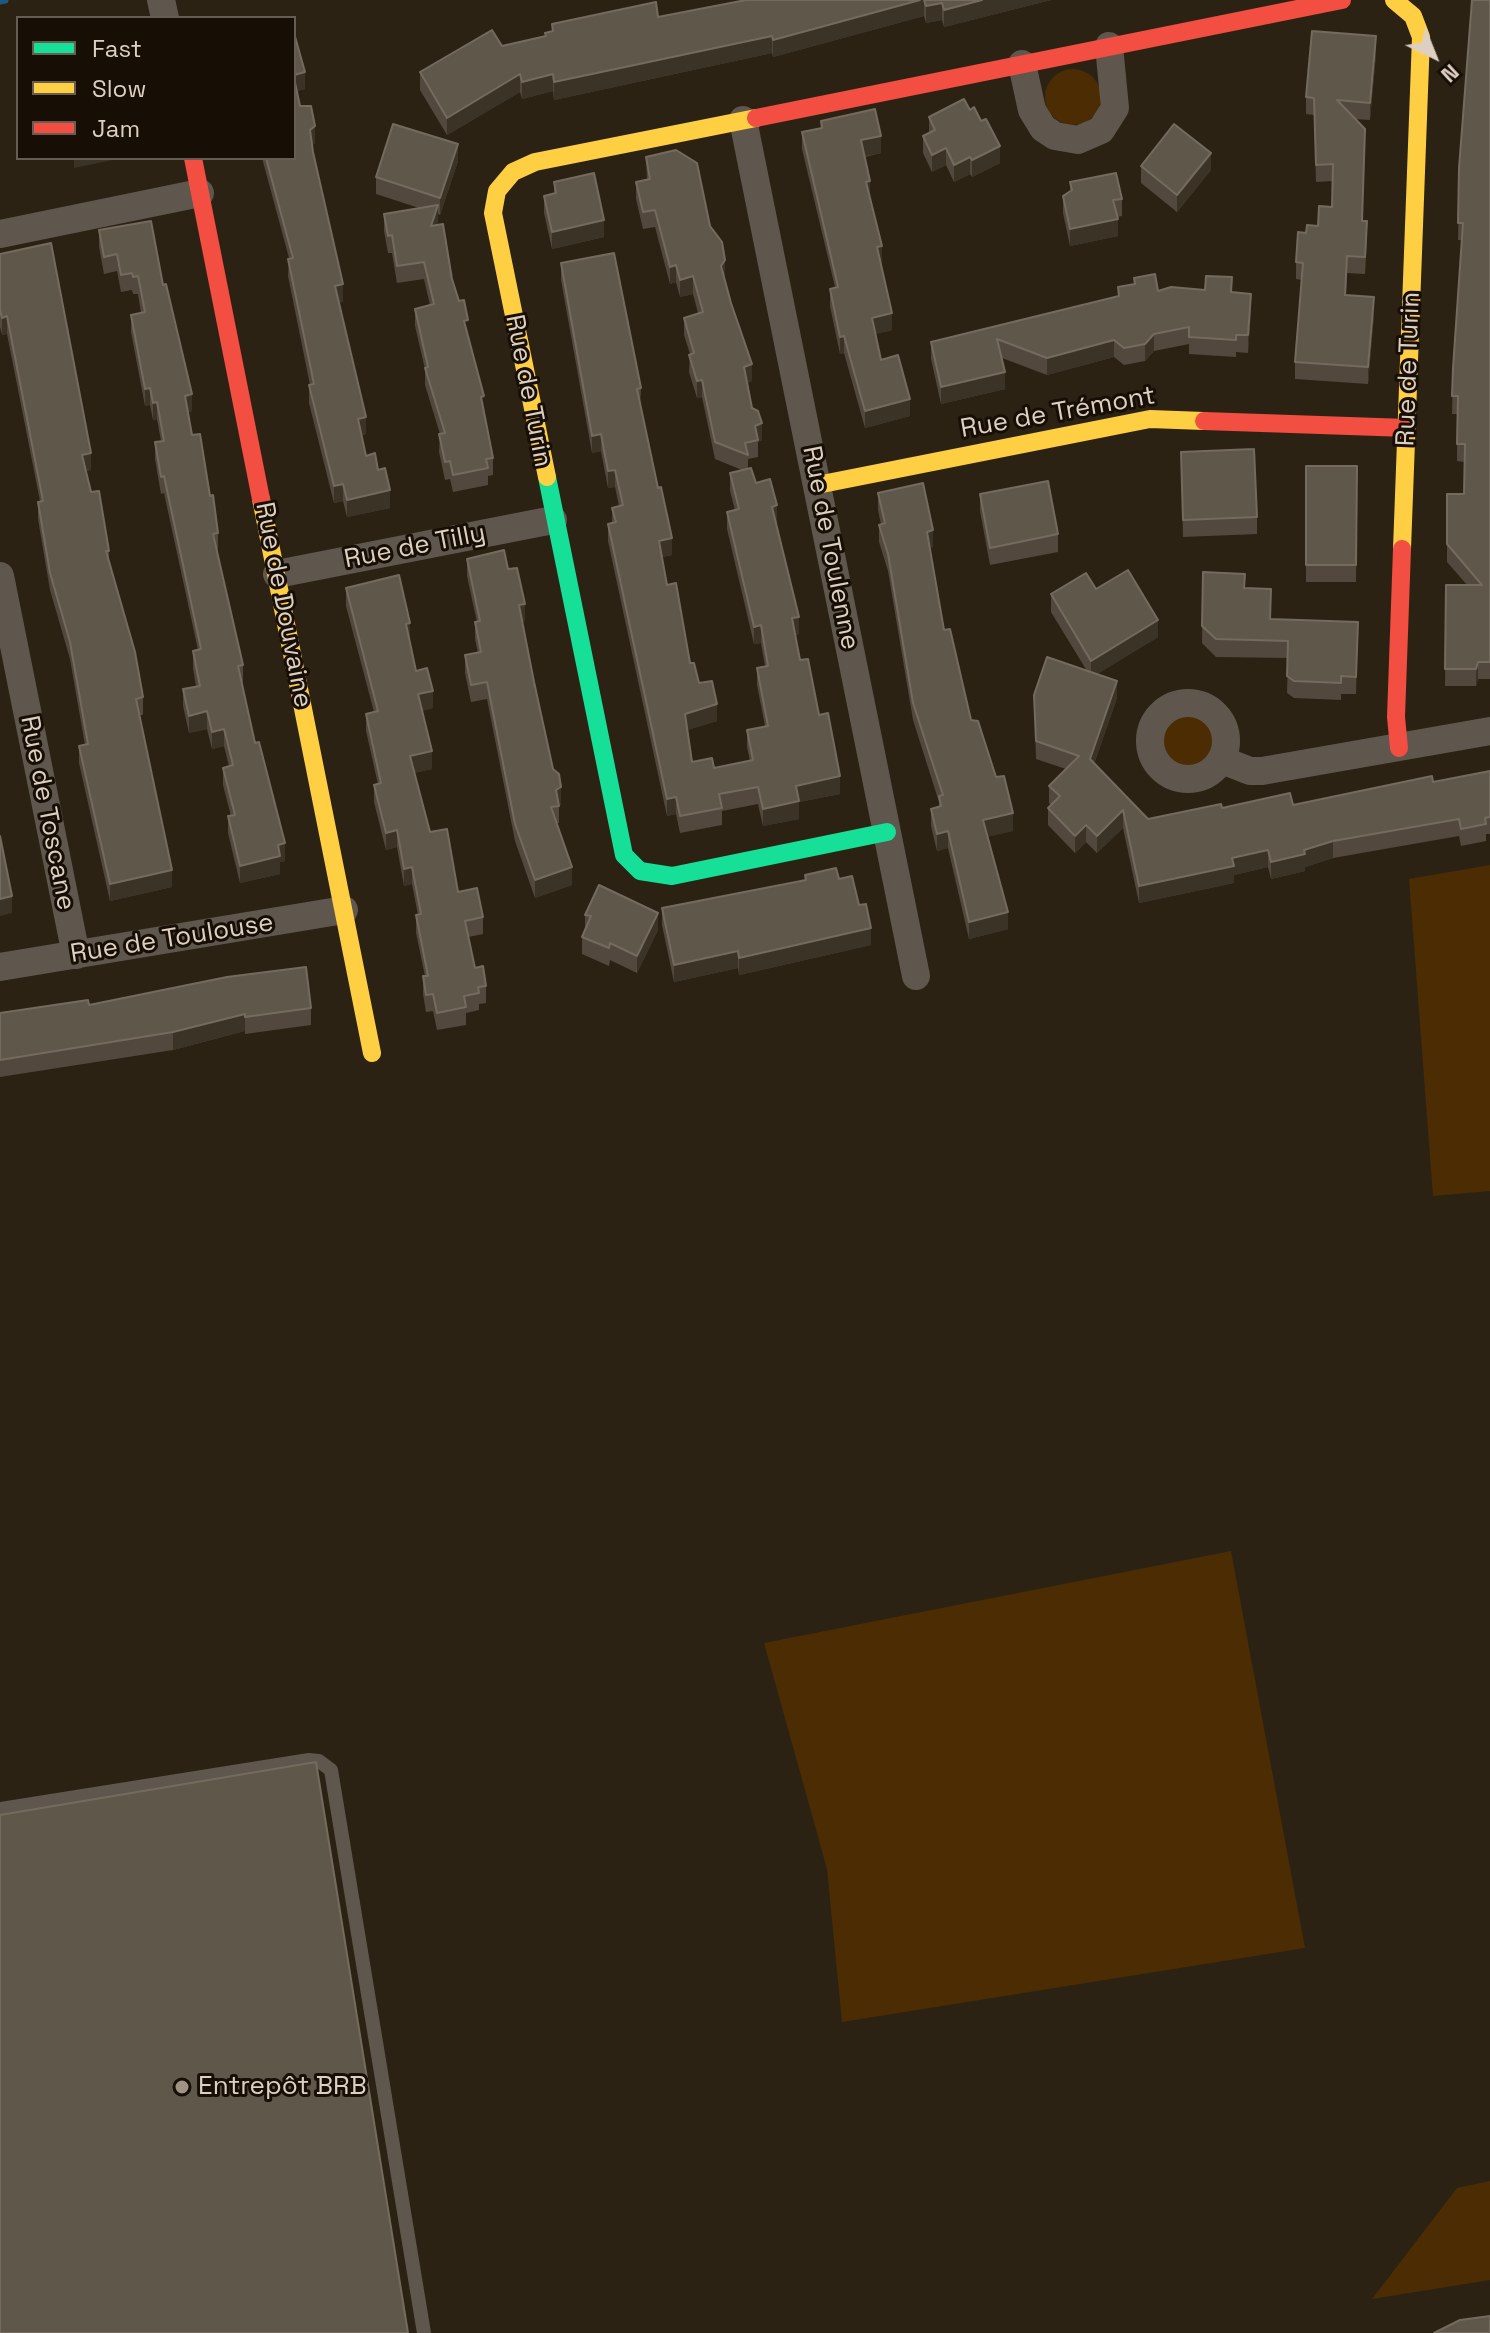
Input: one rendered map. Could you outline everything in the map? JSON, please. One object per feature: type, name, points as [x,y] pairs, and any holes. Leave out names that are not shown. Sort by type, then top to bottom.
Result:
[{"type":"street","name":"Rue de Turin","points":[[887,832],[672,876],[651,875],[631,864],[619,846],[493,213],[497,191],[513,172],[535,162],[1342,0]]},
{"type":"street","name":"Rue de Turin","points":[[1394,0],[1413,16],[1421,37],[1396,717],[1399,748]]},
{"type":"street","points":[[1022,64],[1032,110],[1039,123],[1055,136],[1078,140],[1101,130],[1115,108],[1109,46]]},
{"type":"street","name":"Rue de Toulenne","points":[[743,120],[916,976]]},
{"type":"street","name":"Rue de Douvaine","points":[[193,160],[372,1053]]},
{"type":"street","points":[[0,234],[200,193]]},
{"type":"street","name":"Rue de Trémont","points":[[817,485],[1150,419],[1407,428]]},
{"type":"street","name":"Rue de Tilly","points":[[277,574],[553,520]]},
{"type":"street","name":"Rue de Toscane","points":[[0,576],[76,955]]},
{"type":"street","points":[[1222,760],[1250,771],[1262,771],[1490,731]]},
{"type":"street","name":"Rue de Toulouse","points":[[0,967],[344,910]]},
{"type":"lane","points":[[0,1809],[309,1760],[319,1761],[331,1770],[424,2333]]},
{"type":"shaded area","points":[[1073,69],[1093,77],[1101,97],[1093,117],[1073,125],[1053,117],[1045,97],[1053,77]]},
{"type":"shaded area","points":[[1188,715],[1207,723],[1215,742],[1207,761],[1188,769],[1169,761],[1161,742],[1169,723]]},
{"type":"shaded area","points":[[1490,865],[1490,1191],[1433,1196],[1409,879]]},
{"type":"shaded area","points":[[1231,1551],[1305,1948],[842,2022],[827,1869],[764,1643]]},
{"type":"shaded area","points":[[1490,2181],[1490,2280],[1372,2299],[1457,2188]]},
{"type":"building","points":[[746,0],[920,0],[773,40],[772,36],[554,82],[553,74],[522,82],[520,74],[447,118],[420,72],[492,30],[502,46],[546,36],[545,33],[553,31],[552,24],[656,2],[658,17]]},
{"type":"building","points":[[924,0],[982,0],[944,10],[942,3],[926,6]]},
{"type":"building","points":[[1472,0],[1490,0],[1490,662],[1478,662],[1476,669],[1445,669],[1446,585],[1482,585],[1447,544],[1447,494],[1464,494],[1465,444],[1457,444],[1458,396],[1452,396],[1463,223],[1458,223],[1459,168]]},
{"type":"building","points":[[1312,31],[1376,36],[1370,103],[1337,100],[1365,129],[1362,221],[1367,221],[1365,257],[1347,256],[1345,295],[1374,297],[1368,367],[1295,362],[1303,263],[1296,262],[1298,232],[1306,233],[1307,225],[1318,226],[1319,206],[1332,207],[1333,164],[1316,165],[1314,98],[1306,97]]},
{"type":"building","points":[[296,40],[305,72],[296,74]]},
{"type":"building","points":[[296,87],[300,106],[311,106],[315,126],[310,130],[313,152],[343,284],[335,286],[366,417],[358,419],[366,456],[375,453],[378,470],[385,468],[390,490],[347,500],[343,484],[334,486],[309,385],[314,384],[288,259],[293,258],[267,160],[296,160]]},
{"type":"building","points":[[964,99],[970,110],[974,107],[981,121],[986,119],[1000,146],[954,165],[946,148],[932,155],[923,136],[935,130],[929,117]]},
{"type":"building","points":[[875,109],[881,136],[861,140],[870,181],[866,182],[882,246],[877,247],[892,313],[872,318],[881,360],[898,355],[910,399],[865,411],[844,336],[840,337],[830,289],[838,287],[802,132],[822,128],[821,121]]},
{"type":"building","points":[[393,124],[458,144],[440,198],[376,177]]},
{"type":"building","points":[[1174,124],[1211,153],[1177,195],[1141,166]]},
{"type":"building","points":[[676,150],[697,163],[710,226],[722,242],[725,260],[721,266],[731,303],[752,364],[744,367],[752,408],[758,411],[762,423],[755,426],[758,440],[745,443],[748,455],[715,442],[702,380],[697,381],[689,355],[694,353],[684,318],[703,312],[693,276],[680,280],[676,265],[670,267],[655,210],[643,212],[636,182],[650,179],[646,157]]},
{"type":"building","points":[[594,173],[604,220],[552,232],[544,196],[556,193],[554,182]]},
{"type":"building","points":[[1116,173],[1122,199],[1113,200],[1118,219],[1070,229],[1063,196],[1072,190],[1070,182]]},
{"type":"building","points":[[438,205],[431,226],[443,224],[452,279],[459,301],[464,300],[468,320],[464,321],[484,396],[481,397],[493,458],[486,459],[488,468],[453,475],[450,461],[445,462],[439,434],[445,433],[425,368],[428,367],[415,309],[434,304],[424,262],[397,266],[392,235],[388,236],[384,214]]},
{"type":"building","points":[[151,221],[163,285],[166,284],[192,394],[185,396],[192,435],[200,434],[210,496],[213,495],[218,533],[213,534],[243,665],[238,666],[255,743],[259,742],[285,843],[278,845],[280,856],[240,866],[228,816],[235,815],[223,768],[233,765],[224,729],[212,732],[207,711],[189,716],[183,689],[200,686],[193,651],[201,649],[164,476],[161,477],[155,442],[164,441],[157,402],[153,403],[150,388],[145,389],[131,315],[145,312],[138,276],[133,277],[132,273],[121,275],[117,254],[104,257],[99,230]]},
{"type":"building","points":[[51,243],[91,453],[82,455],[91,492],[99,491],[109,551],[106,551],[135,652],[143,697],[136,699],[172,870],[110,884],[79,746],[88,744],[70,642],[50,573],[38,502],[43,501],[7,316],[2,318],[0,310],[0,254]]},
{"type":"building","points":[[614,253],[641,388],[637,389],[672,538],[659,541],[667,585],[676,583],[690,663],[694,663],[699,683],[712,681],[717,704],[685,714],[692,762],[712,758],[714,768],[753,760],[747,730],[768,726],[757,668],[768,666],[761,625],[754,627],[727,512],[739,509],[730,473],[751,468],[756,483],[770,479],[777,505],[772,507],[799,617],[792,618],[800,660],[808,659],[819,715],[828,713],[840,776],[796,786],[799,801],[763,809],[758,787],[719,794],[722,808],[680,816],[676,797],[667,799],[608,524],[616,522],[612,508],[623,505],[615,470],[608,471],[601,434],[592,436],[561,263]]},
{"type":"building","points":[[1155,274],[1158,291],[1171,287],[1205,290],[1206,276],[1232,277],[1231,292],[1251,294],[1248,335],[1236,335],[1236,340],[1189,337],[1189,327],[1154,334],[1145,344],[1124,348],[1114,340],[1047,358],[997,339],[1005,372],[941,387],[931,342],[1119,296],[1118,287],[1135,284],[1134,278]]},
{"type":"building","points":[[1254,449],[1257,517],[1183,520],[1181,452]]},
{"type":"building","points":[[1306,466],[1357,466],[1356,565],[1306,565]]},
{"type":"building","points":[[1048,481],[1058,534],[990,548],[980,494]]},
{"type":"building","points":[[923,483],[933,530],[927,532],[944,630],[950,629],[971,720],[978,721],[996,777],[1004,776],[1013,813],[983,820],[1008,912],[969,922],[948,831],[937,834],[931,809],[941,806],[939,796],[943,795],[913,703],[888,554],[879,525],[885,523],[878,493]]},
{"type":"building","points":[[504,550],[508,569],[517,568],[525,604],[519,605],[534,682],[553,769],[559,774],[561,787],[556,790],[559,806],[551,807],[572,867],[535,880],[515,824],[487,682],[471,685],[465,655],[481,652],[475,622],[480,621],[467,559]]},
{"type":"building","points":[[1128,570],[1158,620],[1091,661],[1051,594],[1086,573],[1096,589]]},
{"type":"building","points":[[1203,572],[1245,574],[1244,588],[1271,589],[1270,619],[1358,622],[1356,677],[1341,676],[1341,683],[1294,681],[1287,676],[1288,641],[1216,639],[1202,626]]},
{"type":"building","points":[[399,575],[410,623],[406,624],[416,671],[427,668],[433,691],[418,694],[432,751],[410,756],[430,832],[447,829],[458,892],[477,888],[483,917],[465,921],[475,968],[483,966],[486,986],[478,987],[479,993],[464,996],[466,1007],[437,1013],[433,994],[426,995],[423,976],[428,976],[416,915],[421,914],[412,867],[404,869],[397,830],[386,833],[374,785],[381,783],[366,714],[378,711],[346,588]]},
{"type":"building","points":[[1047,657],[1117,681],[1090,759],[1148,819],[1221,804],[1222,808],[1290,793],[1293,805],[1432,776],[1433,782],[1490,771],[1490,817],[1485,818],[1486,824],[1461,829],[1459,819],[1333,841],[1304,850],[1305,854],[1271,862],[1268,850],[1232,858],[1234,866],[1139,886],[1123,810],[1097,836],[1086,825],[1075,836],[1048,808],[1060,796],[1049,786],[1079,756],[1036,741],[1034,695]]},
{"type":"building","points":[[0,836],[12,896],[0,899]]},
{"type":"building","points":[[836,868],[839,879],[852,876],[859,905],[866,904],[871,928],[739,958],[738,951],[674,965],[662,908],[806,880],[805,875]]},
{"type":"building","points":[[599,885],[658,913],[637,956],[610,943],[609,948],[582,937],[591,916],[585,915]]},
{"type":"building","points":[[306,967],[311,1008],[245,1017],[245,1014],[173,1032],[0,1060],[0,1013],[88,1000],[89,1005],[227,977]]},
{"type":"building","name":"Entrepôt BRB","points":[[316,1762],[408,2333],[0,2333],[0,1815]]},
{"type":"building","points":[[1490,2316],[1490,2333],[1434,2333],[1460,2320]]},
{"type":"waterway","points":[[0,1],[5,0]]},
{"type":"traffic: fast","points":[[547,477],[624,855],[640,871],[672,876],[887,832]]},
{"type":"traffic: slow","points":[[1394,0],[1413,16],[1421,37],[1402,549]]},
{"type":"traffic: slow","points":[[547,477],[493,213],[497,191],[513,172],[535,162],[756,118]]},
{"type":"traffic: slow","points":[[817,485],[1150,419],[1204,421]]},
{"type":"traffic: slow","points":[[261,499],[372,1053]]},
{"type":"traffic: jam","points":[[756,118],[1342,0]]},
{"type":"traffic: jam","points":[[193,160],[261,499]]},
{"type":"traffic: jam","points":[[1204,421],[1407,428]]},
{"type":"traffic: jam","points":[[1399,748],[1396,717],[1402,549]]},
{"type":"place","name":"Entrepôt BRB","points":[[182,2087]]}]
